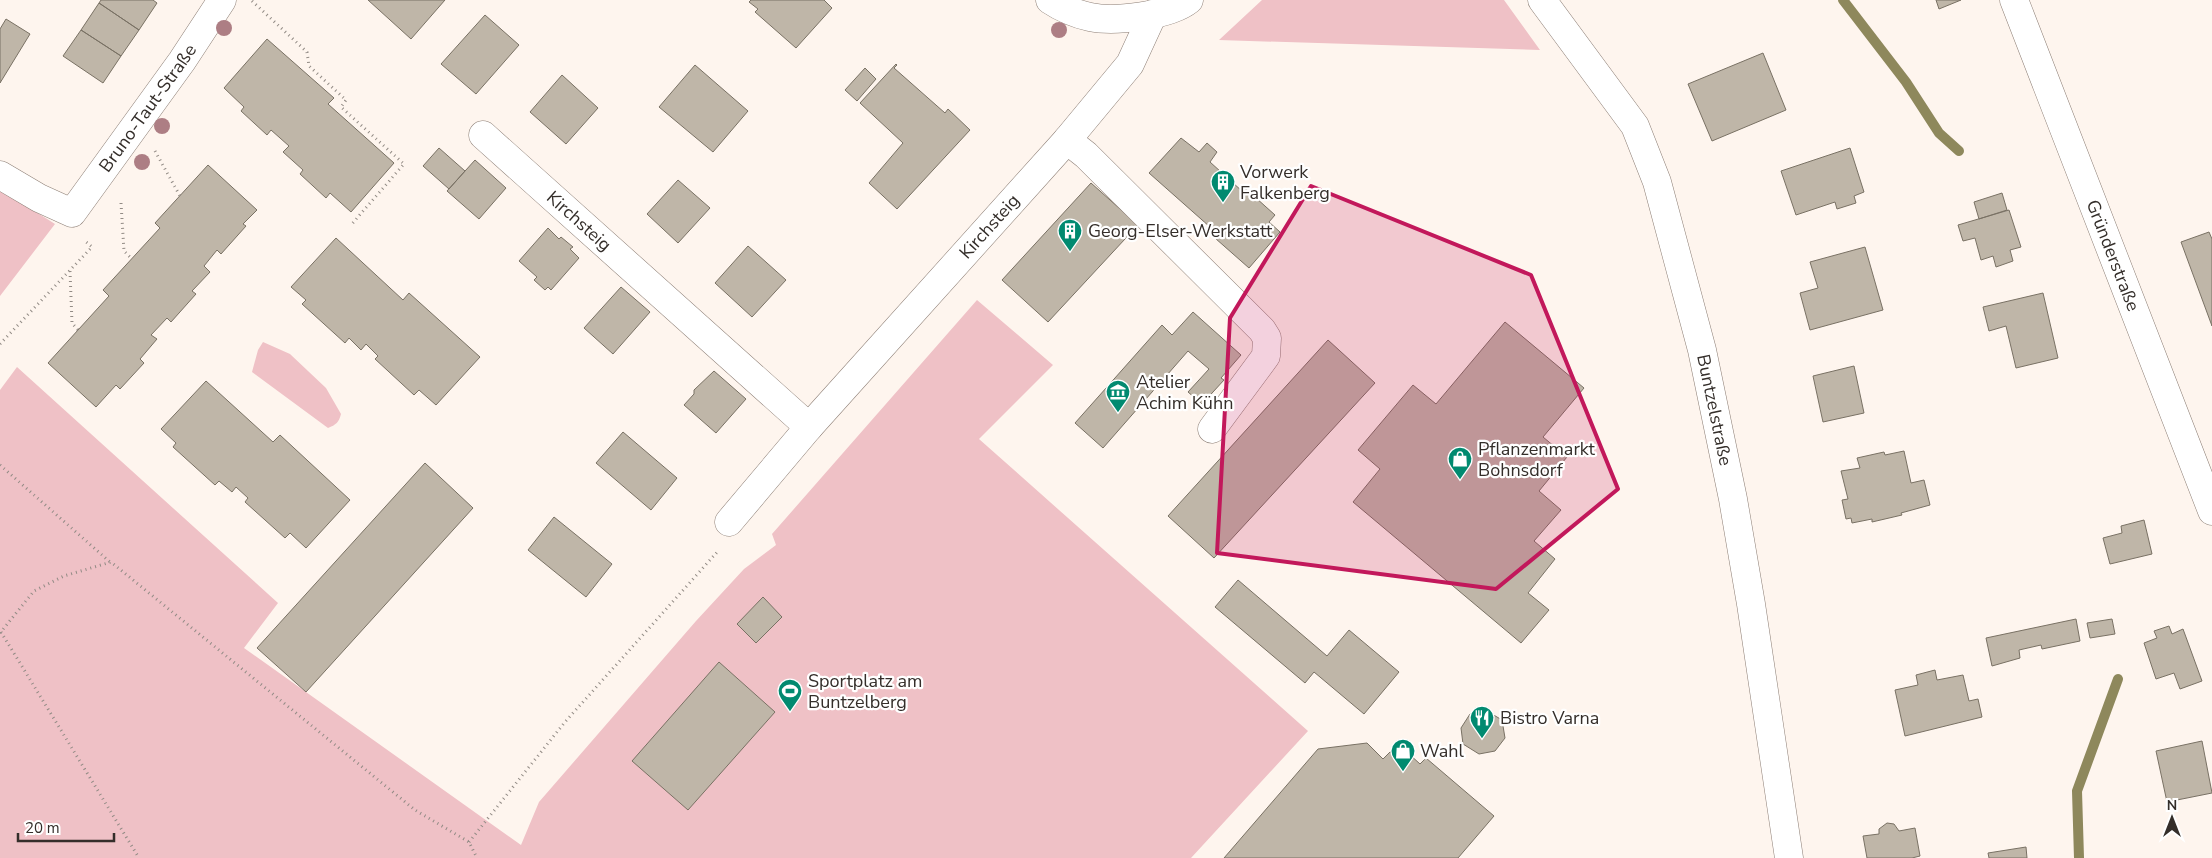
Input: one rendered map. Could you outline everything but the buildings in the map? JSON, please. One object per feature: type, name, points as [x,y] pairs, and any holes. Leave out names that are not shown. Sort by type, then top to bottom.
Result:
[{"type":"street","name":"Bruno-Taut-Straße","points":[[72,213],[182,61],[222,0]]},
{"type":"street","points":[[1050,0],[1062,8],[1090,17],[1122,18],[1153,14],[1183,5],[1189,0]]},
{"type":"street","name":"Buntzelstraße","points":[[1542,0],[1636,126],[1657,182],[1702,350],[1733,499],[1751,604],[1789,858]]},
{"type":"street","name":"Gründerstraße","points":[[2014,0],[2212,511]]},
{"type":"street","name":"Kirchsteig","points":[[729,522],[810,427],[1067,140],[1130,64],[1153,14]]},
{"type":"street","name":"Kirchsteig","points":[[483,135],[810,427]]},
{"type":"street","points":[[1067,140],[1100,169],[1262,330],[1267,338],[1266,356],[1212,429]]},
{"type":"street","points":[[0,175],[39,198],[72,213]]},
{"type":"path","points":[[250,0],[307,52],[309,66],[346,100],[341,107],[404,164],[351,225]]},
{"type":"path","points":[[155,151],[180,196]]},
{"type":"path","points":[[122,202],[124,251],[132,259]]},
{"type":"path","points":[[0,344],[92,247],[71,228],[72,213]]},
{"type":"path","points":[[70,271],[72,323],[78,330]]},
{"type":"path","points":[[0,465],[111,562],[415,810],[469,842],[477,858]]},
{"type":"path","points":[[469,842],[565,722],[725,544],[729,522]]},
{"type":"path","points":[[111,562],[64,576],[34,591],[1,633],[139,858]]},
{"type":"highlighted area","points":[[1311,186],[1531,275],[1618,489],[1496,589],[1217,553],[1230,318]]},
{"type":"shaded area","points":[[1262,0],[1504,0],[1540,50],[1219,40]]},
{"type":"shaded area","points":[[0,189],[55,224],[0,296]]},
{"type":"shaded area","points":[[977,300],[1053,365],[979,439],[1308,731],[1191,858],[0,858],[0,390],[17,367],[278,603],[244,648],[521,845],[539,802],[696,621],[744,569],[776,545],[772,534]]},
{"type":"shaded area","points":[[263,342],[290,354],[326,388],[341,414],[335,424],[328,428],[252,372],[258,350]]},
{"type":"waterway","points":[[1843,0],[1906,82],[1939,133],[1959,151]]},
{"type":"waterway","points":[[2079,858],[2077,791],[2118,679]]},
{"type":"place","name":"Vorwerk Falkenberg","points":[[1223,203]]},
{"type":"place","name":"Georg-Elser-Werkstatt","points":[[1070,252]]},
{"type":"place","name":"Atelier Achim Kühn","points":[[1118,413]]},
{"type":"place","name":"Pflanzenmarkt Bohnsdorf","points":[[1460,480]]},
{"type":"place","name":"Sportplatz am Buntzelberg","points":[[790,712]]},
{"type":"place","name":"Bistro Varna","points":[[1482,739]]},
{"type":"place","name":"Wahl","points":[[1403,772]]}]
